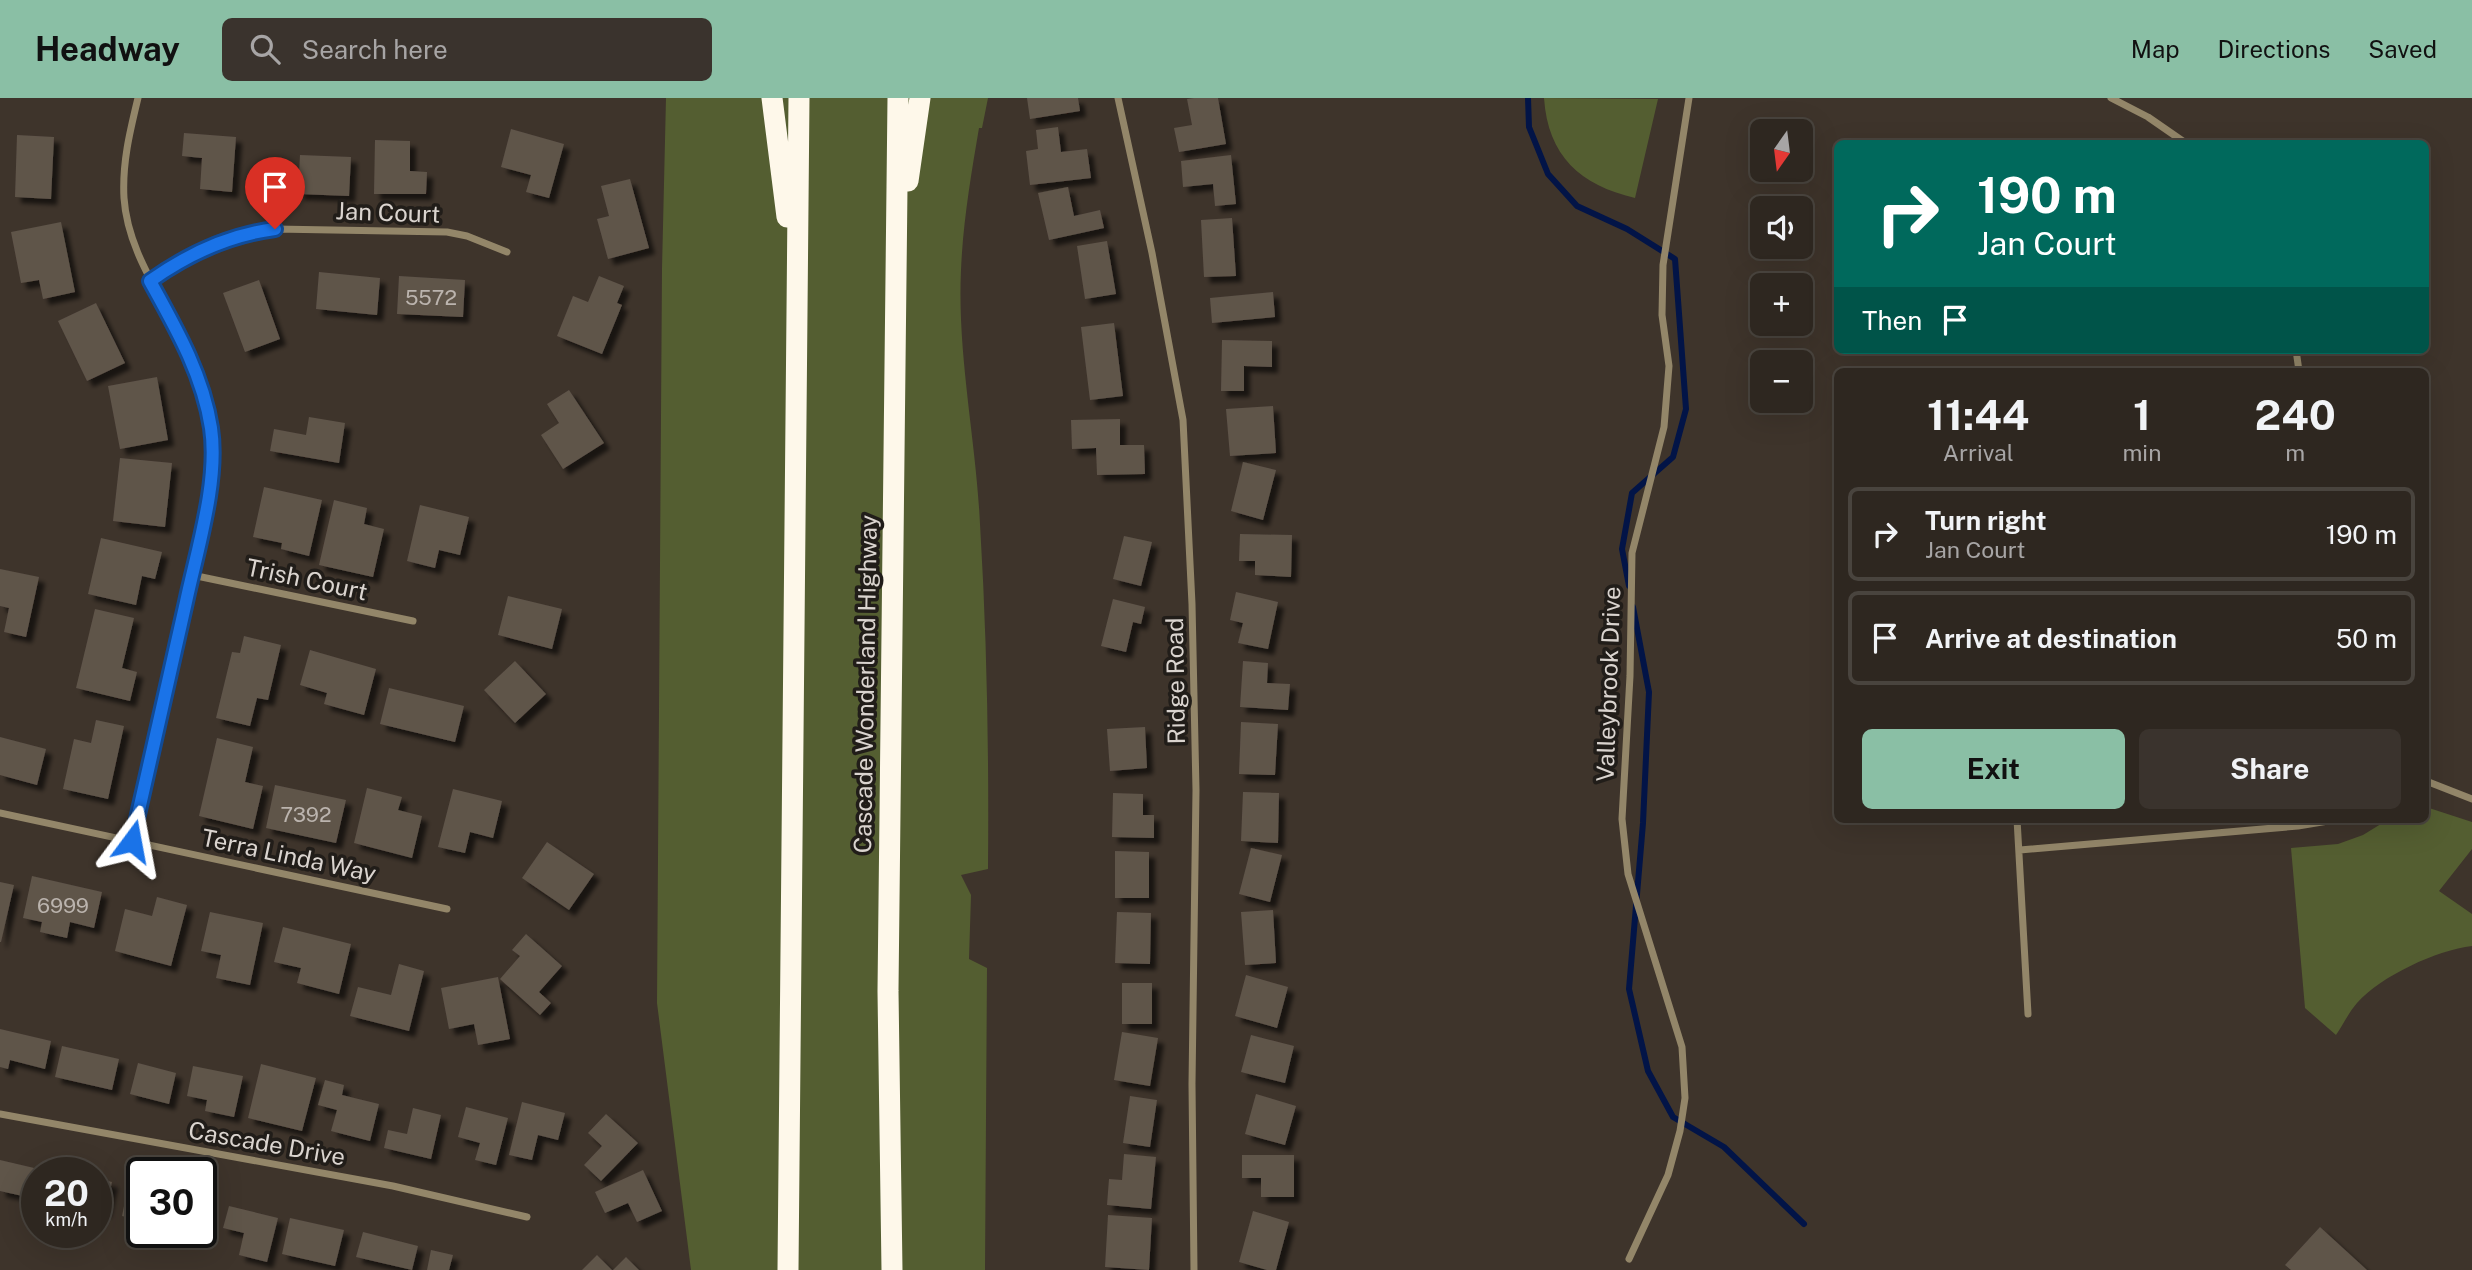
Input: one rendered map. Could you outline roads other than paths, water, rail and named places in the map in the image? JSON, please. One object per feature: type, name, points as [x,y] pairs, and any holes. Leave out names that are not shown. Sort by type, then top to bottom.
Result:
[{"type":"highway","points":[[772,98],[797,294]]},
{"type":"highway","points":[[788,1270],[799,98]]},
{"type":"highway","name":"Cascade Wonderland Highway","points":[[892,1270],[888,991],[898,98]]},
{"type":"highway","points":[[897,256],[920,98]]},
{"type":"street","points":[[132,841],[211,482],[212,432],[207,405],[197,376],[134,244],[124,197],[126,152],[138,98]]},
{"type":"street","name":"Ridge Road","points":[[1118,98],[1152,253],[1177,384],[1185,443],[1196,790],[1192,1070],[1194,1270]]},
{"type":"street","name":"Valleybrook Drive","points":[[1629,1259],[1668,1175],[1680,1131],[1685,1098],[1682,1047],[1628,874],[1622,819],[1630,676],[1632,553],[1664,427],[1669,366],[1662,315],[1663,265],[1689,98]]},
{"type":"street","points":[[2111,98],[2147,117],[2181,140]]},
{"type":"street","name":"Jan Court","points":[[150,281],[208,246],[248,232],[275,229],[447,232],[467,236],[507,253]]},
{"type":"street","name":"Trish Court","points":[[192,575],[414,621]]},
{"type":"street","points":[[2429,782],[2472,799]]},
{"type":"street","name":"Terra Linda Way","points":[[0,813],[447,909]]},
{"type":"street","points":[[2017,823],[2028,1014]]},
{"type":"street","points":[[2020,850],[2316,823]]},
{"type":"street","name":"Cascade Drive","points":[[0,1114],[393,1186],[527,1216]]},
{"type":"waterway","points":[[1528,98],[1529,127],[1548,174],[1577,206],[1627,229],[1675,259],[1686,409],[1673,457],[1632,493],[1622,549],[1629,586]]},
{"type":"waterway","points":[[1633,607],[1649,692],[1643,823],[1629,989],[1648,1071],[1673,1117],[1724,1147],[1804,1224]]}]
